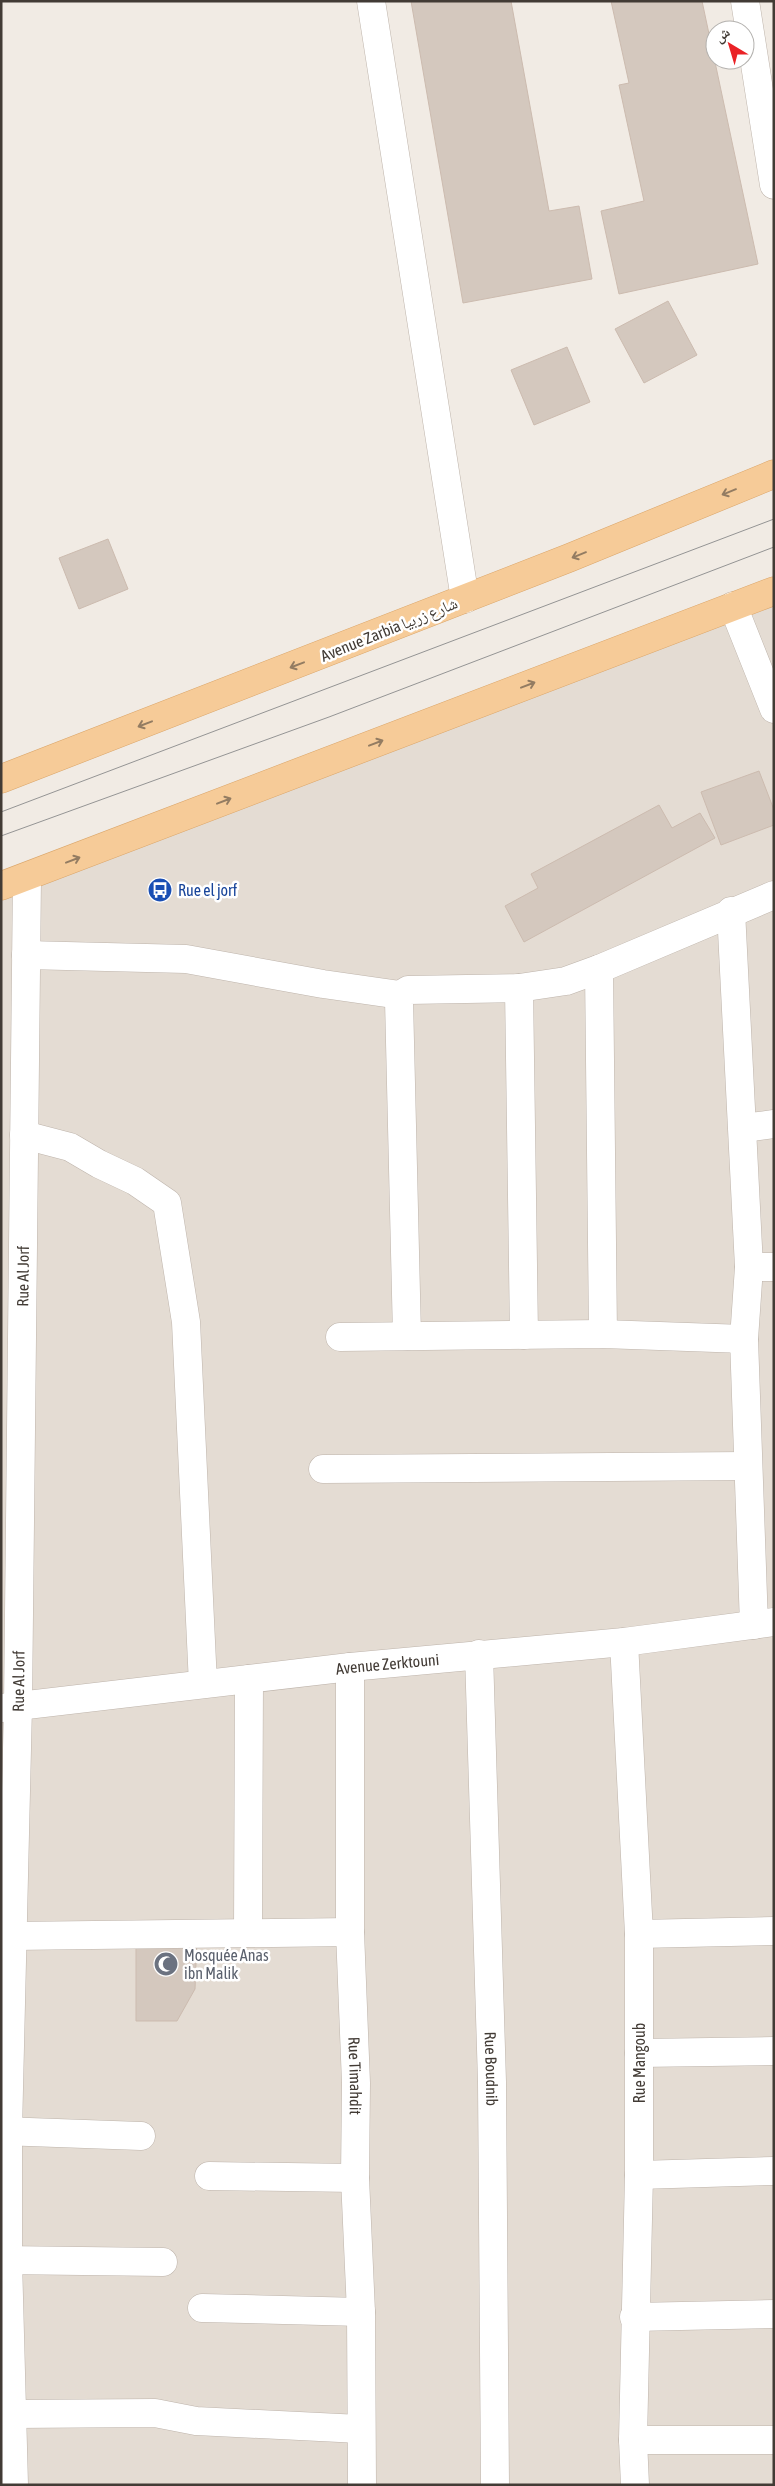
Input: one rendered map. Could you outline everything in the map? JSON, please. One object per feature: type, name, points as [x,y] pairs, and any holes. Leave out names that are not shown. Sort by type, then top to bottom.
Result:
[{"type":"main road","name":"Avenue Zarbia شارع زربيا","points":[[1,779],[465,599],[774,474]]},
{"type":"main road","points":[[1,886],[774,591]]},
{"type":"street","points":[[372,1],[465,599]]},
{"type":"street","points":[[745,1],[774,185]]},
{"type":"street","points":[[733,606],[774,709]]},
{"type":"street","name":"Rue Al Jorf","points":[[14,2485],[9,2421],[4,2131],[12,1936],[10,1707],[24,1135],[27,877]]},
{"type":"street","points":[[26,955],[186,959],[323,984],[400,995],[408,990],[519,988],[566,981],[599,970],[774,895]]},
{"type":"street","points":[[731,912],[743,1128],[761,1267],[744,1339],[747,1466],[764,1623]]},
{"type":"street","points":[[599,970],[603,1334]]},
{"type":"street","points":[[519,988],[524,1335]]},
{"type":"street","points":[[400,995],[407,1336]]},
{"type":"street","points":[[743,1128],[774,1124]]},
{"type":"street","points":[[24,1135],[70,1147],[99,1164],[135,1181],[167,1203],[186,1322],[204,1684]]},
{"type":"street","points":[[340,1337],[603,1334],[744,1339]]},
{"type":"street","points":[[323,1469],[747,1466]]},
{"type":"street","name":"Avenue Zerktouni","points":[[10,1707],[350,1667],[624,1642],[764,1623]]},
{"type":"street","name":"Rue Mangoub","points":[[624,1642],[639,1934],[639,2175],[634,2317],[633,2440],[635,2485]]},
{"type":"street","name":"Rue Boudnib","points":[[479,1654],[492,2082],[495,2485]]},
{"type":"street","name":"Rue Timahdit","points":[[350,1667],[350,1932],[356,2083],[355,2178],[361,2312],[360,2429],[362,2485]]},
{"type":"street","points":[[248,1934],[249,1679]]},
{"type":"street","points":[[12,1936],[350,1932]]},
{"type":"street","points":[[639,1934],[774,1932]]},
{"type":"street","points":[[639,2053],[774,2051]]},
{"type":"street","points":[[4,2131],[141,2136]]},
{"type":"street","points":[[639,2175],[774,2171]]},
{"type":"street","points":[[209,2176],[355,2178]]},
{"type":"street","points":[[5,2260],[163,2262]]},
{"type":"street","points":[[202,2308],[361,2312]]},
{"type":"street","points":[[634,2317],[774,2314]]},
{"type":"street","points":[[9,2421],[155,2413],[196,2421],[360,2429]]},
{"type":"street","points":[[633,2440],[774,2440]]},
{"type":"shaded area","points":[[774,598],[774,2485],[1,2485],[1,882]]},
{"type":"building","points":[[411,1],[511,1],[549,211],[579,206],[592,279],[463,303]]},
{"type":"building","points":[[611,1],[702,1],[706,20],[705,70],[717,70],[758,264],[619,294],[601,211],[644,201],[619,85],[629,83]]},
{"type":"building","points":[[668,301],[697,355],[644,383],[615,329]]},
{"type":"building","points":[[567,347],[590,402],[534,425],[511,370]]},
{"type":"building","points":[[108,539],[128,589],[79,609],[59,558]]},
{"type":"building","points":[[759,771],[774,810],[774,825],[721,845],[701,792]]},
{"type":"building","points":[[659,805],[672,828],[700,813],[715,838],[524,942],[505,906],[538,888],[531,874]]},
{"type":"building","name":"Mosquée Anas ibn Malik","points":[[197,1938],[195,1989],[177,2021],[136,2021],[136,1939]]},
{"type":"tram line","points":[[1,812],[774,519]]},
{"type":"tram line","points":[[1,836],[329,717],[774,547]]},
{"type":"place","name":"Rue el jorf","points":[[160,890]]},
{"type":"place","name":"Mosquée Anas ibn Malik","points":[[166,1964]]}]
